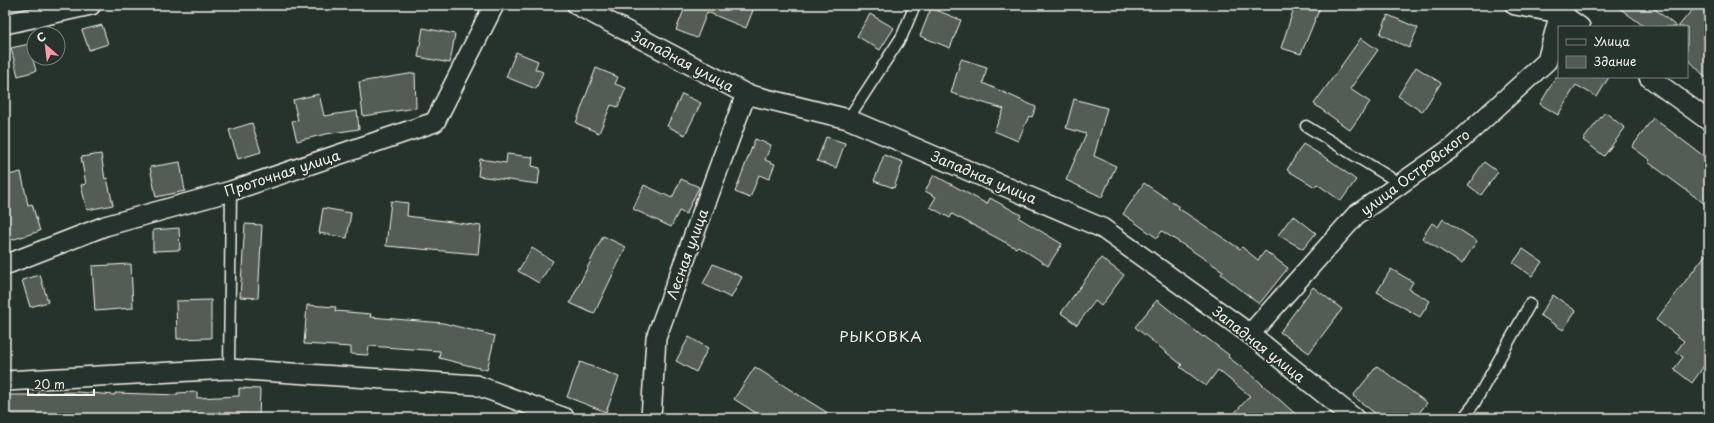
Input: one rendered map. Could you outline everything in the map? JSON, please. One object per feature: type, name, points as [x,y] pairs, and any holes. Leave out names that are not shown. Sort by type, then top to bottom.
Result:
[{"type":"street","points":[[5,24],[91,5]]},
{"type":"street","name":"Проточная улица","points":[[5,265],[104,226],[231,191],[435,122],[494,5]]},
{"type":"street","name":"Западная улица","points":[[577,5],[746,94],[848,119],[1102,228],[1250,334],[1354,418]]},
{"type":"street","points":[[1518,5],[1563,9],[1579,26]]},
{"type":"street","name":"улица Островского","points":[[1250,334],[1356,215],[1453,147],[1547,61],[1563,9]]},
{"type":"street","points":[[1650,78],[1709,121]]},
{"type":"street","name":"Лесная улица","points":[[648,418],[656,338],[746,94]]},
{"type":"street","points":[[5,381],[229,369],[476,385],[565,418]]},
{"type":"lane","points":[[848,119],[902,36],[915,5]]},
{"type":"lane","points":[[1306,126],[1401,184]]},
{"type":"lane","points":[[229,369],[231,191]]},
{"type":"lane","points":[[1463,418],[1474,404],[1530,304]]},
{"type":"building","points":[[686,5],[755,5],[746,28],[707,12],[697,38],[676,30]]},
{"type":"building","points":[[1295,5],[1321,5],[1301,54],[1281,48]]},
{"type":"building","points":[[1615,5],[1650,5],[1676,26],[1644,26]]},
{"type":"building","points":[[1696,5],[1709,14],[1709,81],[1688,59],[1688,26],[1679,26]]},
{"type":"building","points":[[931,8],[961,20],[950,48],[920,36]]},
{"type":"building","points":[[870,14],[894,28],[880,50],[857,36]]},
{"type":"building","points":[[1388,15],[1418,28],[1409,48],[1380,34]]},
{"type":"building","points":[[102,25],[108,44],[89,50],[82,30]]},
{"type":"building","points":[[423,28],[455,34],[450,63],[418,57]]},
{"type":"building","points":[[1361,38],[1378,50],[1350,89],[1370,102],[1350,130],[1314,104]]},
{"type":"building","points":[[26,45],[26,66],[35,66],[36,71],[18,76],[11,48]]},
{"type":"building","points":[[516,52],[538,61],[535,69],[543,72],[536,89],[506,77]]},
{"type":"building","points":[[961,59],[987,67],[983,83],[1036,107],[1032,117],[1029,116],[1018,141],[994,131],[1004,109],[951,93]]},
{"type":"building","points":[[1416,67],[1441,83],[1422,112],[1398,96]]},
{"type":"building","points":[[596,68],[618,77],[615,84],[626,88],[618,107],[611,105],[599,133],[576,123]]},
{"type":"building","points":[[415,73],[416,108],[363,116],[359,82]]},
{"type":"building","points":[[1556,77],[1608,78],[1597,97],[1576,85],[1558,115],[1540,104]]},
{"type":"building","points":[[319,94],[324,116],[357,111],[359,129],[326,134],[297,141],[292,121],[298,120],[293,100]]},
{"type":"building","points":[[682,94],[701,103],[685,135],[667,126]]},
{"type":"building","points":[[1074,99],[1107,108],[1094,156],[1116,166],[1102,197],[1066,180],[1086,134],[1066,128]]},
{"type":"building","points":[[1605,112],[1625,128],[1604,156],[1583,140]]},
{"type":"building","points":[[1653,118],[1709,160],[1709,207],[1648,162],[1650,160],[1632,147]]},
{"type":"building","points":[[252,123],[261,152],[238,159],[229,130]]},
{"type":"building","points":[[826,137],[845,143],[836,168],[817,161]]},
{"type":"building","points":[[755,139],[771,145],[765,160],[775,164],[769,179],[759,175],[750,198],[735,192]]},
{"type":"building","points":[[1303,144],[1331,161],[1356,180],[1341,201],[1317,184],[1315,187],[1287,170]]},
{"type":"building","points":[[101,154],[105,179],[107,178],[113,205],[87,210],[81,185],[86,184],[81,157]]},
{"type":"building","points":[[507,154],[533,157],[532,166],[540,168],[538,184],[478,176],[480,159],[506,163]]},
{"type":"building","points":[[884,155],[903,162],[894,188],[874,181]]},
{"type":"building","points":[[180,162],[185,191],[156,197],[150,167]]},
{"type":"building","points":[[1484,162],[1498,172],[1481,195],[1468,185]]},
{"type":"building","points":[[21,172],[28,205],[32,204],[40,231],[5,242],[5,176]]},
{"type":"building","points":[[934,175],[987,204],[990,198],[1021,215],[1019,218],[1062,244],[1048,266],[1018,246],[1016,248],[952,214],[950,218],[930,207],[936,197],[925,191]]},
{"type":"building","points":[[681,179],[699,187],[686,214],[679,211],[671,227],[633,209],[644,185],[672,198]]},
{"type":"building","points":[[1144,183],[1179,207],[1178,208],[1240,249],[1242,247],[1258,260],[1265,251],[1288,268],[1259,304],[1221,274],[1223,271],[1162,231],[1157,238],[1123,214]]},
{"type":"building","points":[[391,201],[408,203],[407,216],[481,226],[478,254],[386,246]]},
{"type":"building","points":[[323,208],[351,213],[347,238],[319,233]]},
{"type":"building","points":[[1293,215],[1316,233],[1303,249],[1278,235]]},
{"type":"building","points":[[1443,219],[1477,241],[1462,264],[1422,238],[1432,223],[1438,227]]},
{"type":"building","points":[[245,224],[262,225],[258,298],[240,297]]},
{"type":"building","points":[[179,228],[180,250],[153,251],[153,230]]},
{"type":"building","points":[[603,236],[626,247],[594,314],[570,303]]},
{"type":"building","points":[[532,248],[553,261],[539,283],[518,271]]},
{"type":"building","points":[[1523,249],[1542,262],[1532,276],[1513,263]]},
{"type":"building","points":[[1709,250],[1709,359],[1692,383],[1674,369],[1683,357],[1676,352],[1684,341],[1656,320]]},
{"type":"building","points":[[1101,258],[1124,275],[1101,306],[1095,301],[1077,325],[1061,313]]},
{"type":"building","points":[[131,264],[133,308],[95,311],[92,266]]},
{"type":"building","points":[[713,264],[742,277],[731,298],[703,284]]},
{"type":"building","points":[[1391,269],[1413,282],[1409,289],[1430,301],[1420,317],[1377,292]]},
{"type":"building","points":[[40,275],[48,302],[30,307],[22,280]]},
{"type":"building","points":[[1313,287],[1342,309],[1309,353],[1280,332]]},
{"type":"building","points":[[1553,295],[1576,311],[1563,330],[1540,315]]},
{"type":"building","points":[[211,300],[211,338],[177,339],[176,301]]},
{"type":"building","points":[[1157,300],[1203,337],[1204,336],[1229,355],[1228,357],[1253,376],[1300,418],[1230,418],[1250,396],[1218,370],[1206,386],[1180,367],[1182,365],[1135,327]]},
{"type":"building","points":[[307,305],[336,307],[335,311],[371,314],[370,317],[443,323],[495,336],[487,370],[439,358],[440,351],[369,346],[368,355],[351,354],[351,347],[304,344]]},
{"type":"building","points":[[689,337],[708,348],[696,372],[676,361]]},
{"type":"building","points":[[580,362],[619,377],[606,412],[567,397]]},
{"type":"building","points":[[1377,366],[1427,403],[1415,418],[1381,418],[1353,396]]},
{"type":"building","points":[[755,367],[836,418],[764,418],[734,399]]},
{"type":"building","points":[[239,388],[260,389],[259,418],[7,418],[7,395],[38,395],[38,393],[77,392],[115,395],[115,393],[177,395],[177,393],[197,392],[197,398],[239,396]]},
{"type":"district","name":"РЫКОВКА","points":[[881,335]]}]
